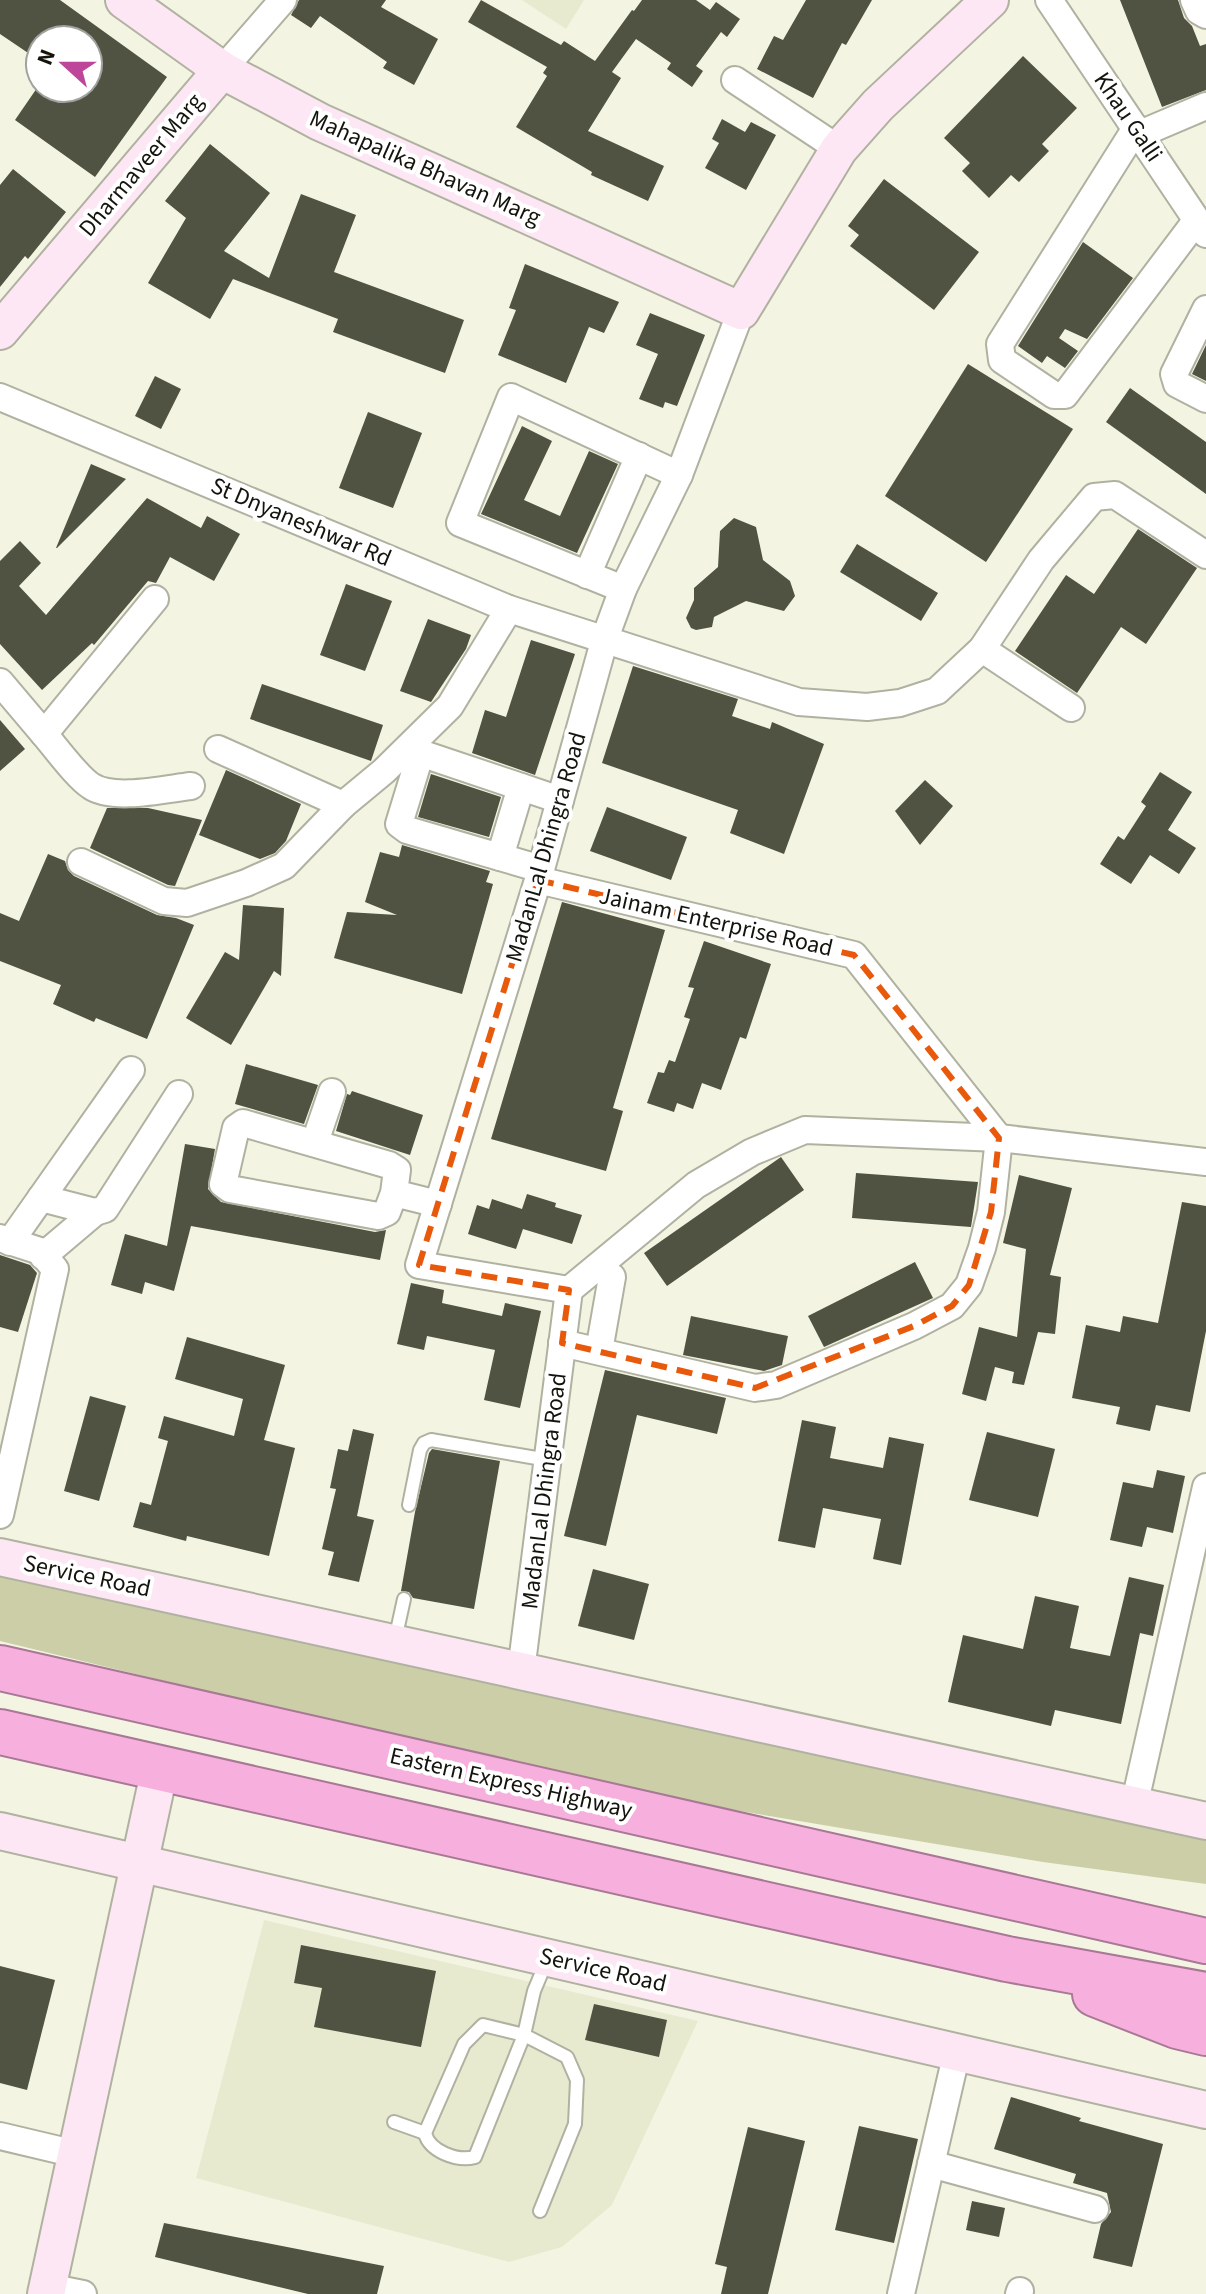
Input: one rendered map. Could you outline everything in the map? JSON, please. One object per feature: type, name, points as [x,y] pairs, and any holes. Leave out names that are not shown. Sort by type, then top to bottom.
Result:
[{"type":"highway","name":"Eastern Express Highway","points":[[0,1668],[1022,1899],[1203,1931]]},
{"type":"highway","points":[[0,1732],[1007,1959],[1196,1993]]},
{"type":"highway","points":[[1007,1959],[1177,2026],[1206,2033]]},
{"type":"street","name":"Mahapalika Bhavan Marg","points":[[124,0],[222,70],[320,122],[741,311]]},
{"type":"street","name":"Dharmaveer Marg","points":[[0,331],[283,0]]},
{"type":"street","name":"MadanLal Dhingra Road","points":[[521,1671],[569,1290],[419,1265],[540,875],[605,638],[623,589],[679,475],[741,311],[839,149],[878,105],[990,0]]},
{"type":"street","name":"Khau Galli","points":[[1049,0],[1201,227]]},
{"type":"street","points":[[1194,0],[1199,11],[1206,15]]},
{"type":"street","points":[[735,80],[839,149]]},
{"type":"street","points":[[1201,227],[1065,395],[1054,395],[1002,360],[1000,344],[1138,131],[1206,106]]},
{"type":"street","points":[[1206,309],[1174,374],[1177,384],[1206,399]]},
{"type":"street","name":"St Dnyaneshwar Rd","points":[[0,397],[509,609],[799,702],[867,707],[900,703],[937,691],[982,649],[1041,560],[1094,497],[1115,495],[1206,555]]},
{"type":"street","points":[[623,589],[460,523],[511,397],[679,475]]},
{"type":"street","points":[[587,575],[639,456]]},
{"type":"street","points":[[44,734],[155,599]]},
{"type":"street","points":[[81,862],[164,901],[187,903],[284,866],[343,805],[384,771],[450,706],[509,609]]},
{"type":"street","points":[[982,649],[1071,708]]},
{"type":"street","points":[[0,682],[90,786],[107,792],[133,793],[191,786]]},
{"type":"street","points":[[218,749],[343,805]]},
{"type":"street","name":"Jainam Enterprise Road","points":[[521,787],[426,755],[418,762],[399,824],[407,830],[500,857],[540,875],[854,955],[999,1138]]},
{"type":"street","points":[[500,857],[521,787],[560,800]]},
{"type":"street","points":[[0,1515],[55,1269],[40,1251],[5,1240],[41,1198],[131,1070]]},
{"type":"street","points":[[315,1142],[332,1092]]},
{"type":"street","points":[[43,1256],[95,1212],[105,1209],[179,1094]]},
{"type":"street","points":[[243,1123],[389,1165],[397,1170],[394,1193],[387,1212],[378,1216],[230,1189],[223,1184],[236,1128],[243,1123]]},
{"type":"street","points":[[569,1290],[696,1185],[752,1152],[805,1130],[999,1138],[1206,1162]]},
{"type":"street","points":[[562,1343],[755,1388],[776,1385],[914,1326],[952,1306],[969,1285],[991,1212],[999,1138]]},
{"type":"street","points":[[394,1193],[438,1204]]},
{"type":"street","points":[[41,1198],[95,1212]]},
{"type":"street","points":[[599,1351],[612,1277]]},
{"type":"street","points":[[1134,1806],[1206,1487]]},
{"type":"street","name":"Service Road","points":[[0,1557],[1206,1821]]},
{"type":"street","points":[[83,2294],[47,2291],[160,1768]]},
{"type":"street","name":"Service Road","points":[[0,1831],[1206,2110]]},
{"type":"street","points":[[901,2294],[957,2052]]},
{"type":"street","points":[[0,2137],[76,2154]]},
{"type":"street","points":[[931,2164],[1095,2209]]},
{"type":"lane","points":[[409,1505],[420,1450],[424,1443],[431,1440],[548,1460]]},
{"type":"lane","points":[[395,1644],[404,1599]]},
{"type":"lane","points":[[540,2211],[575,2124],[577,2080],[567,2057],[524,2035],[483,2025],[464,2044],[425,2133],[427,2142],[434,2149],[468,2159],[475,2157],[524,2035],[534,1991],[548,1958]]},
{"type":"lane","points":[[394,2122],[425,2133]]},
{"type":"highlighted area","points":[[538,880],[854,955],[999,1138],[991,1212],[969,1285],[952,1306],[914,1326],[755,1388],[562,1343],[569,1290],[419,1265]]},
{"type":"shaded area","points":[[522,0],[584,0],[566,29]]},
{"type":"shaded area","points":[[0,1562],[1206,1832],[1206,1884],[1043,1862],[604,1788],[0,1641]]},
{"type":"shaded area","points":[[264,1920],[698,2021],[612,2205],[562,2247],[509,2262],[196,2178]]},
{"type":"building","points":[[0,0],[60,0],[93,24],[24,24],[24,50],[0,34]]},
{"type":"building","points":[[299,0],[386,0],[381,7],[438,39],[414,85],[383,68],[387,62],[320,16],[311,28],[291,15]]},
{"type":"building","points":[[481,0],[561,45],[564,41],[595,61],[642,0],[696,0],[710,10],[716,2],[740,19],[727,37],[721,32],[696,66],[703,71],[692,87],[667,69],[671,63],[636,39],[612,72],[621,78],[588,131],[664,166],[648,201],[591,175],[592,172],[516,127],[547,76],[543,73],[547,67],[468,22]]},
{"type":"building","points":[[806,0],[872,0],[846,45],[842,43],[813,98],[757,69],[774,36],[783,40]]},
{"type":"building","points":[[1120,0],[1178,0],[1200,46],[1206,44],[1206,90],[1162,107]]},
{"type":"building","points":[[104,32],[167,77],[95,177],[15,120],[26,104],[104,104]]},
{"type":"building","points":[[1023,56],[1077,108],[1042,144],[1049,151],[1019,182],[1011,175],[989,198],[962,171],[970,163],[944,138]]},
{"type":"building","points":[[722,119],[745,132],[751,122],[776,135],[746,190],[705,168],[719,143],[712,139]]},
{"type":"building","points":[[210,144],[270,193],[224,251],[269,278],[301,194],[356,215],[334,272],[464,320],[445,373],[333,332],[338,319],[233,279],[210,319],[148,283],[186,218],[165,201]]},
{"type":"building","points":[[13,169],[66,212],[28,259],[25,256],[0,287],[0,185]]},
{"type":"building","points":[[884,179],[979,252],[934,310],[850,246],[859,235],[848,226]]},
{"type":"building","points":[[1083,242],[1133,278],[1087,339],[1065,329],[1059,338],[1078,351],[1065,368],[1047,356],[1042,363],[1018,346]]},
{"type":"building","points":[[525,264],[619,302],[604,333],[589,327],[566,383],[498,355],[516,310],[509,308]]},
{"type":"building","points":[[650,313],[705,335],[677,406],[665,402],[663,408],[639,399],[658,354],[636,345]]},
{"type":"building","points":[[1206,345],[1206,381],[1192,374]]},
{"type":"building","points":[[968,364],[1073,429],[986,562],[885,496]]},
{"type":"building","points":[[155,376],[181,389],[161,429],[135,416]]},
{"type":"building","points":[[1130,388],[1206,442],[1206,494],[1106,422]]},
{"type":"building","points":[[368,412],[422,433],[393,508],[339,488]]},
{"type":"building","points":[[522,426],[552,441],[524,500],[560,516],[589,451],[618,464],[577,553],[481,514]]},
{"type":"building","points":[[91,464],[126,479],[56,548]]},
{"type":"building","points":[[147,498],[201,528],[207,516],[240,534],[214,581],[170,557],[156,583],[148,581],[94,645],[92,643],[42,690],[0,644],[0,561],[20,541],[41,563],[19,586],[46,615]]},
{"type":"building","points":[[734,518],[756,527],[763,560],[790,581],[795,596],[784,611],[746,601],[714,617],[712,627],[696,630],[691,628],[686,618],[694,600],[694,588],[718,567],[720,531]]},
{"type":"building","points":[[1138,529],[1197,568],[1146,644],[1121,627],[1077,693],[1015,651],[1066,575],[1094,594]]},
{"type":"building","points":[[857,544],[938,593],[921,621],[840,572]]},
{"type":"building","points":[[346,584],[392,601],[365,671],[320,655]]},
{"type":"building","points":[[428,619],[471,635],[466,649],[431,702],[400,691]]},
{"type":"building","points":[[531,640],[575,654],[535,775],[472,753],[485,710],[506,717]]},
{"type":"building","points":[[633,666],[738,699],[732,716],[770,729],[772,722],[824,744],[784,854],[730,833],[738,810],[602,763]]},
{"type":"building","points":[[262,684],[383,725],[371,761],[250,719]]},
{"type":"building","points":[[0,720],[25,749],[0,771]]},
{"type":"building","points":[[226,770],[301,804],[286,841],[275,853],[260,859],[199,835]]},
{"type":"building","points":[[1160,772],[1192,792],[1168,830],[1196,848],[1179,874],[1150,855],[1131,884],[1100,864],[1118,836],[1124,840],[1146,806],[1141,802]]},
{"type":"building","points":[[431,774],[501,797],[489,837],[418,817]]},
{"type":"building","points":[[925,780],[953,806],[920,845],[895,811]]},
{"type":"building","points":[[607,807],[687,837],[671,880],[590,851]]},
{"type":"building","points":[[107,808],[148,808],[202,820],[175,886],[90,848]]},
{"type":"building","points":[[402,845],[490,871],[486,882],[493,884],[462,994],[334,958],[347,912],[397,915],[365,902],[380,852],[399,857]]},
{"type":"building","points":[[48,854],[65,861],[74,876],[157,915],[194,925],[147,1039],[96,1018],[94,1022],[53,1004],[61,985],[0,961],[0,913],[19,921]]},
{"type":"building","points":[[562,902],[665,930],[613,1108],[623,1111],[606,1171],[491,1139]]},
{"type":"building","points":[[243,905],[284,908],[281,976],[274,971],[231,1045],[186,1018],[225,952],[239,960]]},
{"type":"building","points":[[704,941],[771,964],[746,1039],[740,1037],[721,1090],[702,1083],[693,1109],[677,1103],[674,1112],[647,1103],[658,1072],[664,1073],[669,1060],[675,1062],[690,1019],[684,1017],[694,988],[688,987]]},
{"type":"building","points":[[246,1064],[318,1085],[304,1124],[235,1104]]},
{"type":"building","points":[[352,1091],[423,1115],[410,1155],[336,1131],[347,1094],[350,1095]]},
{"type":"building","points":[[185,1144],[215,1149],[208,1189],[221,1202],[375,1232],[386,1230],[380,1260],[191,1226],[174,1291],[145,1282],[142,1294],[111,1285],[125,1234],[167,1246]]},
{"type":"building","points":[[781,1157],[804,1190],[667,1286],[644,1253]]},
{"type":"building","points":[[856,1173],[978,1182],[971,1227],[852,1218]]},
{"type":"building","points":[[1019,1175],[1072,1188],[1050,1275],[1061,1277],[1055,1334],[1038,1332],[1024,1385],[1012,1383],[1014,1372],[995,1367],[986,1401],[962,1394],[979,1327],[1017,1337],[1026,1249],[1003,1243]]},
{"type":"building","points":[[527,1194],[582,1215],[572,1244],[523,1229],[516,1249],[468,1234],[477,1205],[489,1209],[492,1199],[522,1209]]},
{"type":"building","points":[[1182,1202],[1206,1206],[1206,1331],[1190,1412],[1156,1405],[1150,1431],[1116,1424],[1120,1407],[1072,1398],[1086,1325],[1120,1332],[1123,1316],[1158,1323]]},
{"type":"building","points":[[0,1255],[30,1265],[37,1273],[18,1332],[0,1327]]},
{"type":"building","points":[[915,1262],[933,1298],[824,1347],[808,1316]]},
{"type":"building","points":[[411,1283],[444,1290],[442,1303],[502,1316],[505,1303],[541,1311],[520,1408],[484,1400],[495,1350],[427,1336],[424,1350],[397,1344]]},
{"type":"building","points":[[691,1316],[788,1336],[782,1365],[764,1371],[683,1355]]},
{"type":"building","points":[[187,1337],[285,1365],[264,1440],[295,1448],[269,1556],[187,1536],[186,1541],[133,1527],[140,1502],[151,1505],[168,1441],[158,1438],[164,1416],[234,1436],[243,1399],[175,1379]]},
{"type":"building","points":[[605,1370],[726,1398],[717,1434],[637,1415],[606,1546],[564,1536]]},
{"type":"building","points":[[90,1396],[126,1406],[99,1501],[64,1491]]},
{"type":"building","points":[[802,1420],[836,1427],[830,1458],[883,1468],[889,1437],[924,1444],[901,1565],[873,1559],[881,1519],[823,1508],[815,1548],[778,1541]]},
{"type":"building","points":[[353,1429],[374,1434],[357,1516],[374,1520],[359,1582],[328,1575],[334,1552],[322,1549],[336,1489],[330,1488],[338,1449],[348,1451]]},
{"type":"building","points":[[987,1432],[1055,1449],[1038,1517],[969,1500]]},
{"type":"building","points":[[432,1449],[500,1461],[474,1609],[413,1598],[409,1592],[401,1591],[415,1512]]},
{"type":"building","points":[[1157,1470],[1185,1476],[1173,1533],[1147,1527],[1142,1547],[1110,1540],[1123,1482],[1153,1488]]},
{"type":"building","points":[[593,1569],[649,1584],[634,1640],[578,1626]]},
{"type":"building","points":[[1129,1577],[1164,1585],[1153,1636],[1140,1633],[1121,1724],[1055,1710],[1051,1726],[948,1702],[963,1635],[1023,1649],[1035,1596],[1079,1606],[1070,1648],[1110,1656]]},
{"type":"building","points":[[301,1945],[436,1971],[421,2047],[314,2027],[322,1988],[294,1983]]},
{"type":"building","points":[[0,1966],[55,1980],[27,2090],[0,2083]]},
{"type":"building","points":[[594,2004],[667,2020],[659,2057],[585,2040]]},
{"type":"building","points":[[1011,2097],[1081,2118],[1079,2121],[1163,2144],[1132,2267],[1093,2258],[1101,2224],[1111,2212],[1107,2193],[1073,2183],[1076,2174],[994,2149]]},
{"type":"building","points":[[859,2126],[918,2139],[894,2243],[835,2230]]},
{"type":"building","points":[[748,2127],[805,2141],[768,2294],[721,2294],[727,2267],[715,2264]]},
{"type":"building","points":[[972,2201],[1005,2208],[999,2237],[966,2230]]},
{"type":"building","points":[[164,2223],[384,2266],[377,2294],[308,2294],[155,2257]]}]
